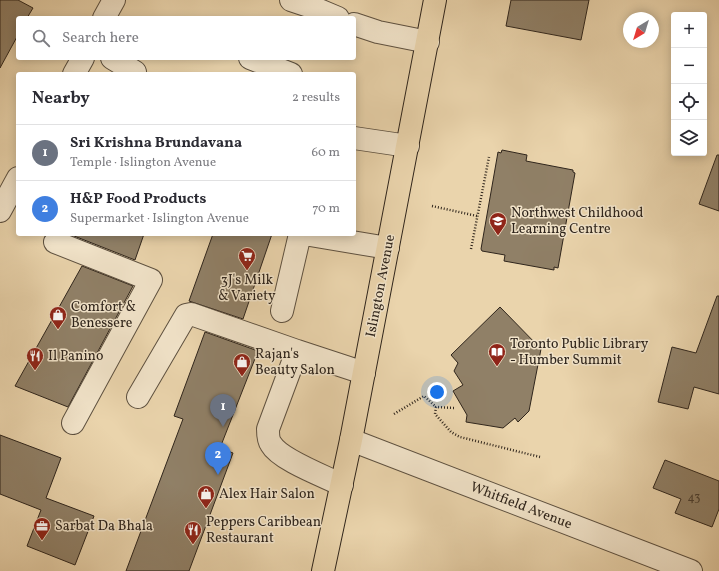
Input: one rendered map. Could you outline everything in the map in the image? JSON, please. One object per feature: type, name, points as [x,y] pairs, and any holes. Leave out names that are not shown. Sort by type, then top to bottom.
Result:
[{"type":"main road","name":"Islington Avenue","points":[[323,571],[351,440],[435,0]]},
{"type":"street","points":[[105,16],[114,0]]},
{"type":"street","points":[[290,0],[333,16]]},
{"type":"street","points":[[356,25],[378,32],[428,42]]},
{"type":"street","points":[[75,72],[82,60]]},
{"type":"street","points":[[117,60],[137,68]]},
{"type":"street","points":[[255,60],[286,72]]},
{"type":"street","points":[[356,138],[408,146]]},
{"type":"street","points":[[0,211],[16,182]]},
{"type":"street","points":[[282,311],[300,236]]},
{"type":"street","points":[[316,236],[388,248]]},
{"type":"street","points":[[55,242],[151,280],[74,423]]},
{"type":"street","points":[[138,397],[186,315],[191,314],[297,352],[364,373]]},
{"type":"street","points":[[297,352],[268,429],[268,436],[271,444],[280,454],[291,461],[342,485]]},
{"type":"street","name":"Whitfield Avenue","points":[[351,440],[690,571]]},
{"type":"path","points":[[471,249],[489,157]]},
{"type":"path","points":[[432,206],[477,216]]},
{"type":"path","points":[[394,414],[424,396],[436,407],[454,408]]},
{"type":"path","points":[[436,407],[435,414],[451,432],[460,437],[540,457]]},
{"type":"building","points":[[0,0],[18,0],[33,8],[28,16],[16,16],[16,39],[0,68]]},
{"type":"building","points":[[511,0],[589,0],[581,40],[506,26]]},
{"type":"building","points":[[502,150],[527,155],[526,161],[573,170],[575,173],[558,268],[554,267],[554,270],[504,261],[505,255],[482,251],[481,249],[498,152],[501,153]]},
{"type":"building","points":[[717,155],[719,155],[719,211],[699,204]]},
{"type":"building","points":[[74,236],[143,236],[135,260]]},
{"type":"building","points":[[212,236],[271,236],[243,319],[189,301]]},
{"type":"building","points":[[82,266],[133,286],[68,407],[15,386]]},
{"type":"building","points":[[717,296],[719,296],[719,394],[694,387],[688,409],[658,402],[672,347],[696,353]]},
{"type":"building","name":"Toronto Public Library - Humber Summit","points":[[500,307],[541,349],[529,411],[518,422],[515,418],[503,428],[466,422],[467,415],[453,391],[463,385],[454,371],[458,363],[451,355]]},
{"type":"building","points":[[205,332],[258,351],[220,448],[233,453],[189,571],[126,571],[183,419],[174,416]]},
{"type":"building","points":[[0,435],[61,458],[46,498],[94,516],[75,565],[27,546],[41,510],[0,494]]},
{"type":"building","points":[[665,460],[719,481],[719,509],[712,527],[675,513],[681,499],[653,488]]},
{"type":"place","name":"Northwest Childhood Learning Centre","points":[[498,236]]},
{"type":"place","name":"3J's Milk & Variety","points":[[247,271]]},
{"type":"place","name":"Comfort & Benessere","points":[[58,330]]},
{"type":"place","name":"Toronto Public Library - Humber Summit","points":[[497,367]]},
{"type":"place","name":"Il Panino","points":[[35,371]]},
{"type":"place","name":"Rajan's Beauty Salon","points":[[242,377]]},
{"type":"place","name":"Sri Krishna Brundavana","points":[[223,427]]},
{"type":"place","name":"H&P Food Products","points":[[218,475]]},
{"type":"place","name":"Alex Hair Salon","points":[[206,509]]},
{"type":"place","name":"Sarbat Da Bhala","points":[[42,541]]},
{"type":"place","name":"Peppers Caribbean Restaurant","points":[[193,545]]}]
